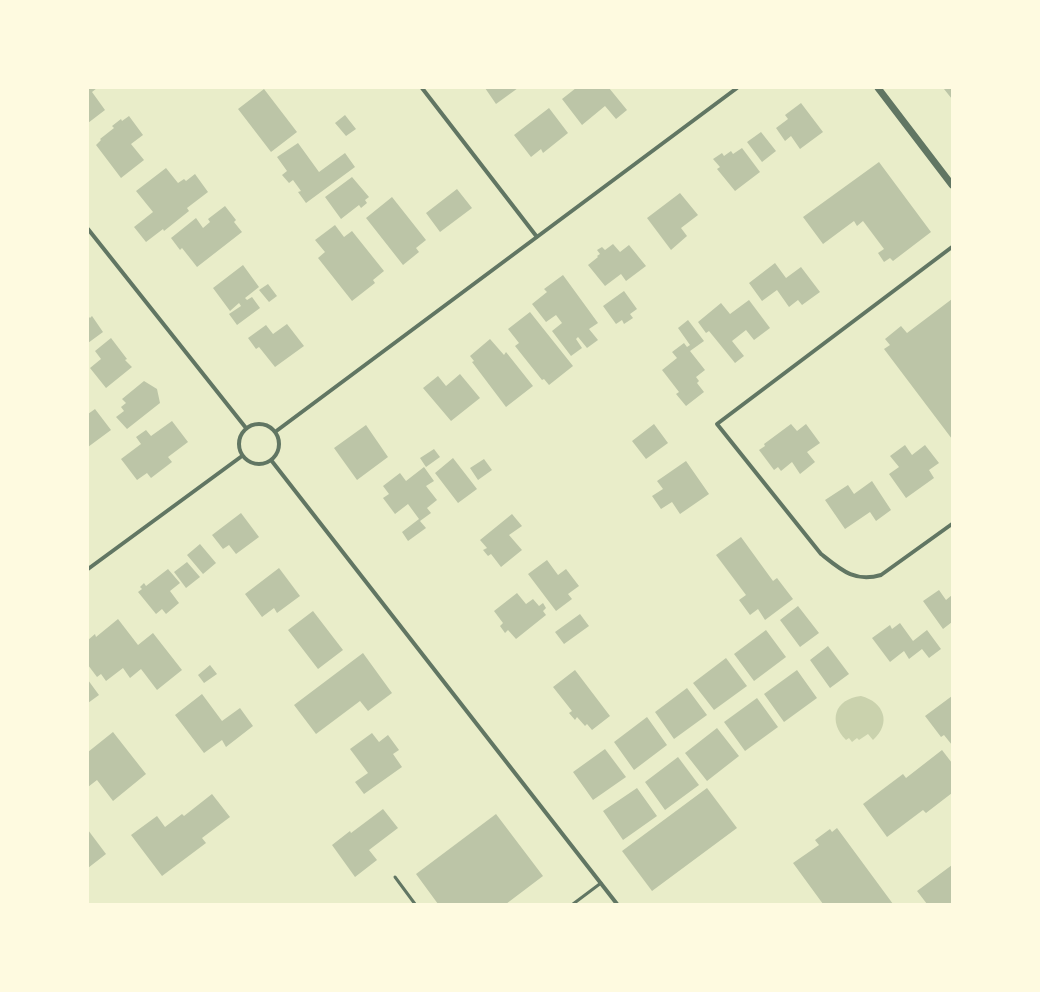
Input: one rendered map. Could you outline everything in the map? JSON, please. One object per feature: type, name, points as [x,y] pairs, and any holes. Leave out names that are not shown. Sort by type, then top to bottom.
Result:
[{"type":"street","points":[[422,88],[536,237]]},
{"type":"street","points":[[275,432],[737,88]]},
{"type":"street","points":[[878,88],[952,185]]},
{"type":"street","points":[[88,229],[246,428]]},
{"type":"street","points":[[952,247],[717,424],[821,554],[842,571],[862,578],[881,575],[952,524]]},
{"type":"street","points":[[258,424],[270,427],[275,432],[279,446],[275,456],[271,460],[261,464],[256,464],[246,460],[242,456],[238,444],[246,428],[258,424]]},
{"type":"street","points":[[88,569],[242,456]]},
{"type":"street","points":[[271,460],[617,904]]},
{"type":"lane","points":[[395,877],[415,904]]},
{"type":"lane","points":[[573,904],[601,883]]},
{"type":"green space","points":[[861,696],[869,699],[880,708],[884,720],[879,733],[873,740],[868,734],[859,740],[857,738],[852,742],[849,738],[846,740],[840,733],[836,719],[837,712],[840,706],[845,702],[852,698]]},
{"type":"building","points":[[88,88],[97,88],[92,92],[105,110],[88,123]]},
{"type":"building","points":[[485,88],[518,88],[496,104]]},
{"type":"building","points":[[576,88],[609,88],[627,110],[616,119],[605,106],[582,125],[562,99]]},
{"type":"building","points":[[952,88],[952,99],[944,89]]},
{"type":"building","points":[[264,89],[297,132],[271,152],[238,109]]},
{"type":"building","points":[[801,103],[823,132],[800,149],[791,136],[785,141],[776,128],[788,119],[785,115]]},
{"type":"building","points":[[549,108],[568,133],[543,153],[541,149],[531,157],[514,135]]},
{"type":"building","points":[[345,115],[356,129],[346,136],[335,123]]},
{"type":"building","points":[[129,116],[143,135],[131,144],[144,160],[121,178],[96,145],[101,140],[100,139],[114,128],[112,126],[121,119],[122,121]]},
{"type":"building","points":[[761,132],[776,151],[762,162],[747,142]]},
{"type":"building","points":[[298,143],[319,172],[345,153],[355,167],[306,203],[298,192],[301,191],[293,180],[289,183],[282,175],[287,171],[277,157]]},
{"type":"building","points":[[742,148],[760,172],[735,191],[717,169],[720,167],[713,159],[722,153],[724,156],[731,151],[733,154]]},
{"type":"building","points":[[879,162],[931,232],[893,261],[890,258],[884,262],[878,253],[884,249],[863,221],[857,226],[854,221],[823,244],[803,217]]},
{"type":"building","points":[[166,168],[178,183],[184,179],[186,181],[195,174],[208,192],[187,208],[189,211],[164,231],[163,229],[146,242],[134,227],[153,212],[136,191]]},
{"type":"building","points":[[352,177],[369,197],[365,200],[367,203],[361,208],[359,205],[341,219],[325,197]]},
{"type":"building","points":[[457,189],[472,208],[440,232],[426,213]]},
{"type":"building","points":[[680,193],[698,215],[681,228],[687,236],[671,250],[647,218]]},
{"type":"building","points":[[392,197],[426,240],[416,248],[419,252],[403,265],[366,218]]},
{"type":"building","points":[[225,206],[236,220],[234,222],[242,232],[197,267],[182,248],[180,250],[171,238],[196,218],[203,228],[210,222],[208,219]]},
{"type":"building","points":[[335,225],[344,237],[352,231],[384,271],[373,280],[375,283],[352,301],[318,258],[325,252],[315,240]]},
{"type":"building","points":[[613,244],[620,252],[629,245],[646,266],[626,281],[621,274],[605,286],[588,265],[600,254],[597,250],[602,247],[605,250]]},
{"type":"building","points":[[775,263],[786,278],[801,267],[820,292],[802,305],[798,300],[789,307],[777,290],[762,301],[749,283]]},
{"type":"building","points":[[243,265],[259,287],[245,298],[247,300],[252,297],[260,308],[237,325],[229,314],[241,306],[239,303],[230,311],[213,288]]},
{"type":"building","points":[[563,275],[598,323],[589,329],[598,340],[587,348],[578,337],[576,339],[582,348],[571,356],[552,331],[562,323],[556,315],[546,322],[532,304],[547,292],[544,289]]},
{"type":"building","points":[[268,284],[277,296],[269,302],[259,290]]},
{"type":"building","points":[[624,291],[637,309],[630,314],[633,318],[624,324],[622,320],[616,324],[603,306]]},
{"type":"building","points":[[952,299],[952,439],[884,349],[890,345],[885,339],[901,326],[907,333]]},
{"type":"building","points":[[749,300],[770,328],[754,340],[746,330],[732,341],[744,356],[735,363],[709,331],[706,333],[698,322],[721,303],[730,314]]},
{"type":"building","points":[[530,312],[573,366],[549,385],[544,379],[542,380],[515,346],[519,343],[508,329]]},
{"type":"building","points":[[88,316],[90,318],[92,316],[103,332],[88,343]]},
{"type":"building","points":[[688,320],[704,341],[690,351],[705,370],[696,377],[699,381],[697,383],[704,392],[686,406],[676,394],[679,392],[662,370],[677,358],[672,352],[684,343],[687,347],[690,345],[678,328]]},
{"type":"building","points":[[287,324],[304,346],[275,367],[259,347],[256,349],[248,338],[266,325],[273,334]]},
{"type":"building","points":[[111,338],[127,359],[125,360],[132,367],[106,388],[90,368],[101,359],[95,351]]},
{"type":"building","points":[[490,339],[504,355],[506,352],[533,386],[506,407],[472,362],[474,361],[470,356]]},
{"type":"building","points":[[460,374],[480,398],[451,421],[423,388],[438,376],[446,386]]},
{"type":"building","points":[[144,381],[157,389],[160,403],[127,429],[116,417],[124,411],[121,407],[126,403],[122,399]]},
{"type":"building","points":[[95,409],[111,430],[88,447],[88,414]]},
{"type":"building","points":[[172,421],[188,442],[168,457],[172,462],[151,478],[147,473],[137,480],[121,459],[141,444],[136,437],[146,430],[151,436]]},
{"type":"building","points":[[654,424],[668,443],[646,459],[632,441]]},
{"type":"building","points":[[791,424],[797,431],[806,424],[820,443],[807,452],[815,462],[800,474],[792,462],[781,471],[778,467],[774,470],[759,450],[765,446],[764,444]]},
{"type":"building","points":[[366,425],[388,457],[357,480],[334,448]]},
{"type":"building","points":[[905,445],[912,455],[925,445],[939,463],[929,470],[934,478],[906,498],[889,474],[899,467],[890,456]]},
{"type":"building","points":[[434,449],[440,457],[426,467],[420,458]]},
{"type":"building","points":[[453,458],[477,489],[458,503],[435,473]]},
{"type":"building","points":[[484,459],[492,470],[478,480],[470,468]]},
{"type":"building","points":[[686,461],[709,494],[680,514],[672,502],[661,509],[652,496],[663,489],[657,481]]},
{"type":"building","points":[[424,467],[434,481],[426,486],[437,500],[427,508],[431,513],[420,521],[426,528],[408,541],[402,532],[419,519],[408,504],[395,514],[383,498],[389,494],[383,486],[400,473],[406,481]]},
{"type":"building","points":[[872,481],[891,510],[876,521],[870,512],[845,529],[825,500],[848,485],[854,494]]},
{"type":"building","points":[[241,513],[259,537],[236,554],[229,545],[223,549],[212,535]]},
{"type":"building","points":[[512,514],[522,526],[509,535],[522,550],[501,567],[491,554],[488,556],[483,550],[487,548],[480,540]]},
{"type":"building","points":[[741,537],[773,581],[777,578],[793,599],[765,620],[758,609],[750,615],[739,600],[746,595],[716,555]]},
{"type":"building","points":[[200,544],[216,563],[203,574],[187,555]]},
{"type":"building","points":[[547,560],[558,575],[566,569],[579,586],[568,594],[572,599],[556,611],[528,574]]},
{"type":"building","points":[[187,562],[200,577],[186,588],[174,572]]},
{"type":"building","points":[[279,568],[300,596],[277,613],[274,608],[262,617],[245,594]]},
{"type":"building","points":[[168,569],[180,583],[170,591],[179,603],[166,614],[162,609],[156,614],[138,592],[142,589],[140,587],[144,583],[146,586]]},
{"type":"building","points":[[939,590],[946,600],[952,595],[952,622],[943,629],[923,601]]},
{"type":"building","points":[[517,593],[526,604],[533,599],[539,606],[543,603],[546,608],[543,611],[546,615],[516,639],[508,630],[505,633],[500,626],[503,623],[494,611]]},
{"type":"building","points":[[798,606],[819,633],[800,647],[780,620]]},
{"type":"building","points":[[313,611],[343,650],[318,669],[288,630]]},
{"type":"building","points":[[580,614],[589,626],[564,644],[555,632]]},
{"type":"building","points":[[118,619],[138,645],[153,633],[182,670],[157,690],[141,669],[130,678],[123,668],[106,681],[101,674],[97,677],[88,665],[88,640],[95,634],[96,637]]},
{"type":"building","points":[[900,623],[913,641],[927,630],[941,649],[929,658],[922,649],[909,659],[904,651],[890,662],[872,638],[890,625],[892,629]]},
{"type":"building","points":[[766,630],[786,657],[754,681],[734,654]]},
{"type":"building","points":[[828,646],[849,674],[830,688],[810,660]]},
{"type":"building","points":[[363,653],[392,693],[368,711],[360,701],[316,734],[294,705]]},
{"type":"building","points":[[726,658],[747,686],[714,710],[693,683]]},
{"type":"building","points":[[210,665],[217,674],[204,683],[198,675]]},
{"type":"building","points":[[575,670],[610,716],[592,730],[587,724],[585,726],[577,717],[575,720],[569,713],[572,711],[553,687]]},
{"type":"building","points":[[797,670],[817,698],[784,722],[764,694]]},
{"type":"building","points":[[88,680],[99,695],[88,703]]},
{"type":"building","points":[[687,688],[707,715],[674,739],[655,712]]},
{"type":"building","points":[[202,694],[222,721],[240,708],[253,726],[226,747],[222,740],[204,753],[175,715]]},
{"type":"building","points":[[952,696],[952,745],[944,735],[941,737],[925,716]]},
{"type":"building","points":[[757,698],[778,727],[745,751],[724,722]]},
{"type":"building","points":[[647,717],[667,745],[634,770],[614,742]]},
{"type":"building","points":[[717,728],[739,756],[707,781],[685,753]]},
{"type":"building","points":[[113,732],[146,774],[113,801],[97,780],[88,787],[88,752]]},
{"type":"building","points":[[372,733],[379,742],[388,735],[399,750],[393,754],[402,767],[364,794],[355,782],[368,773],[350,749]]},
{"type":"building","points":[[605,749],[626,777],[593,800],[573,772]]},
{"type":"building","points":[[942,750],[952,763],[952,793],[926,813],[923,810],[887,837],[863,804],[903,774],[906,778]]},
{"type":"building","points":[[678,757],[699,785],[665,810],[645,782]]},
{"type":"building","points":[[637,788],[657,816],[623,840],[603,811]]},
{"type":"building","points":[[707,788],[737,828],[652,891],[622,851]]},
{"type":"building","points":[[212,794],[230,817],[202,838],[206,843],[162,876],[131,835],[157,816],[165,827],[182,814],[184,816]]},
{"type":"building","points":[[383,809],[398,828],[369,850],[377,860],[355,877],[332,845]]},
{"type":"building","points":[[496,814],[543,876],[506,904],[438,904],[416,874]]},
{"type":"building","points":[[837,828],[893,904],[823,904],[793,863],[819,845],[815,840],[830,829],[832,832]]},
{"type":"building","points":[[88,830],[106,854],[88,868]]},
{"type":"building","points":[[952,865],[952,904],[927,904],[917,891]]}]
